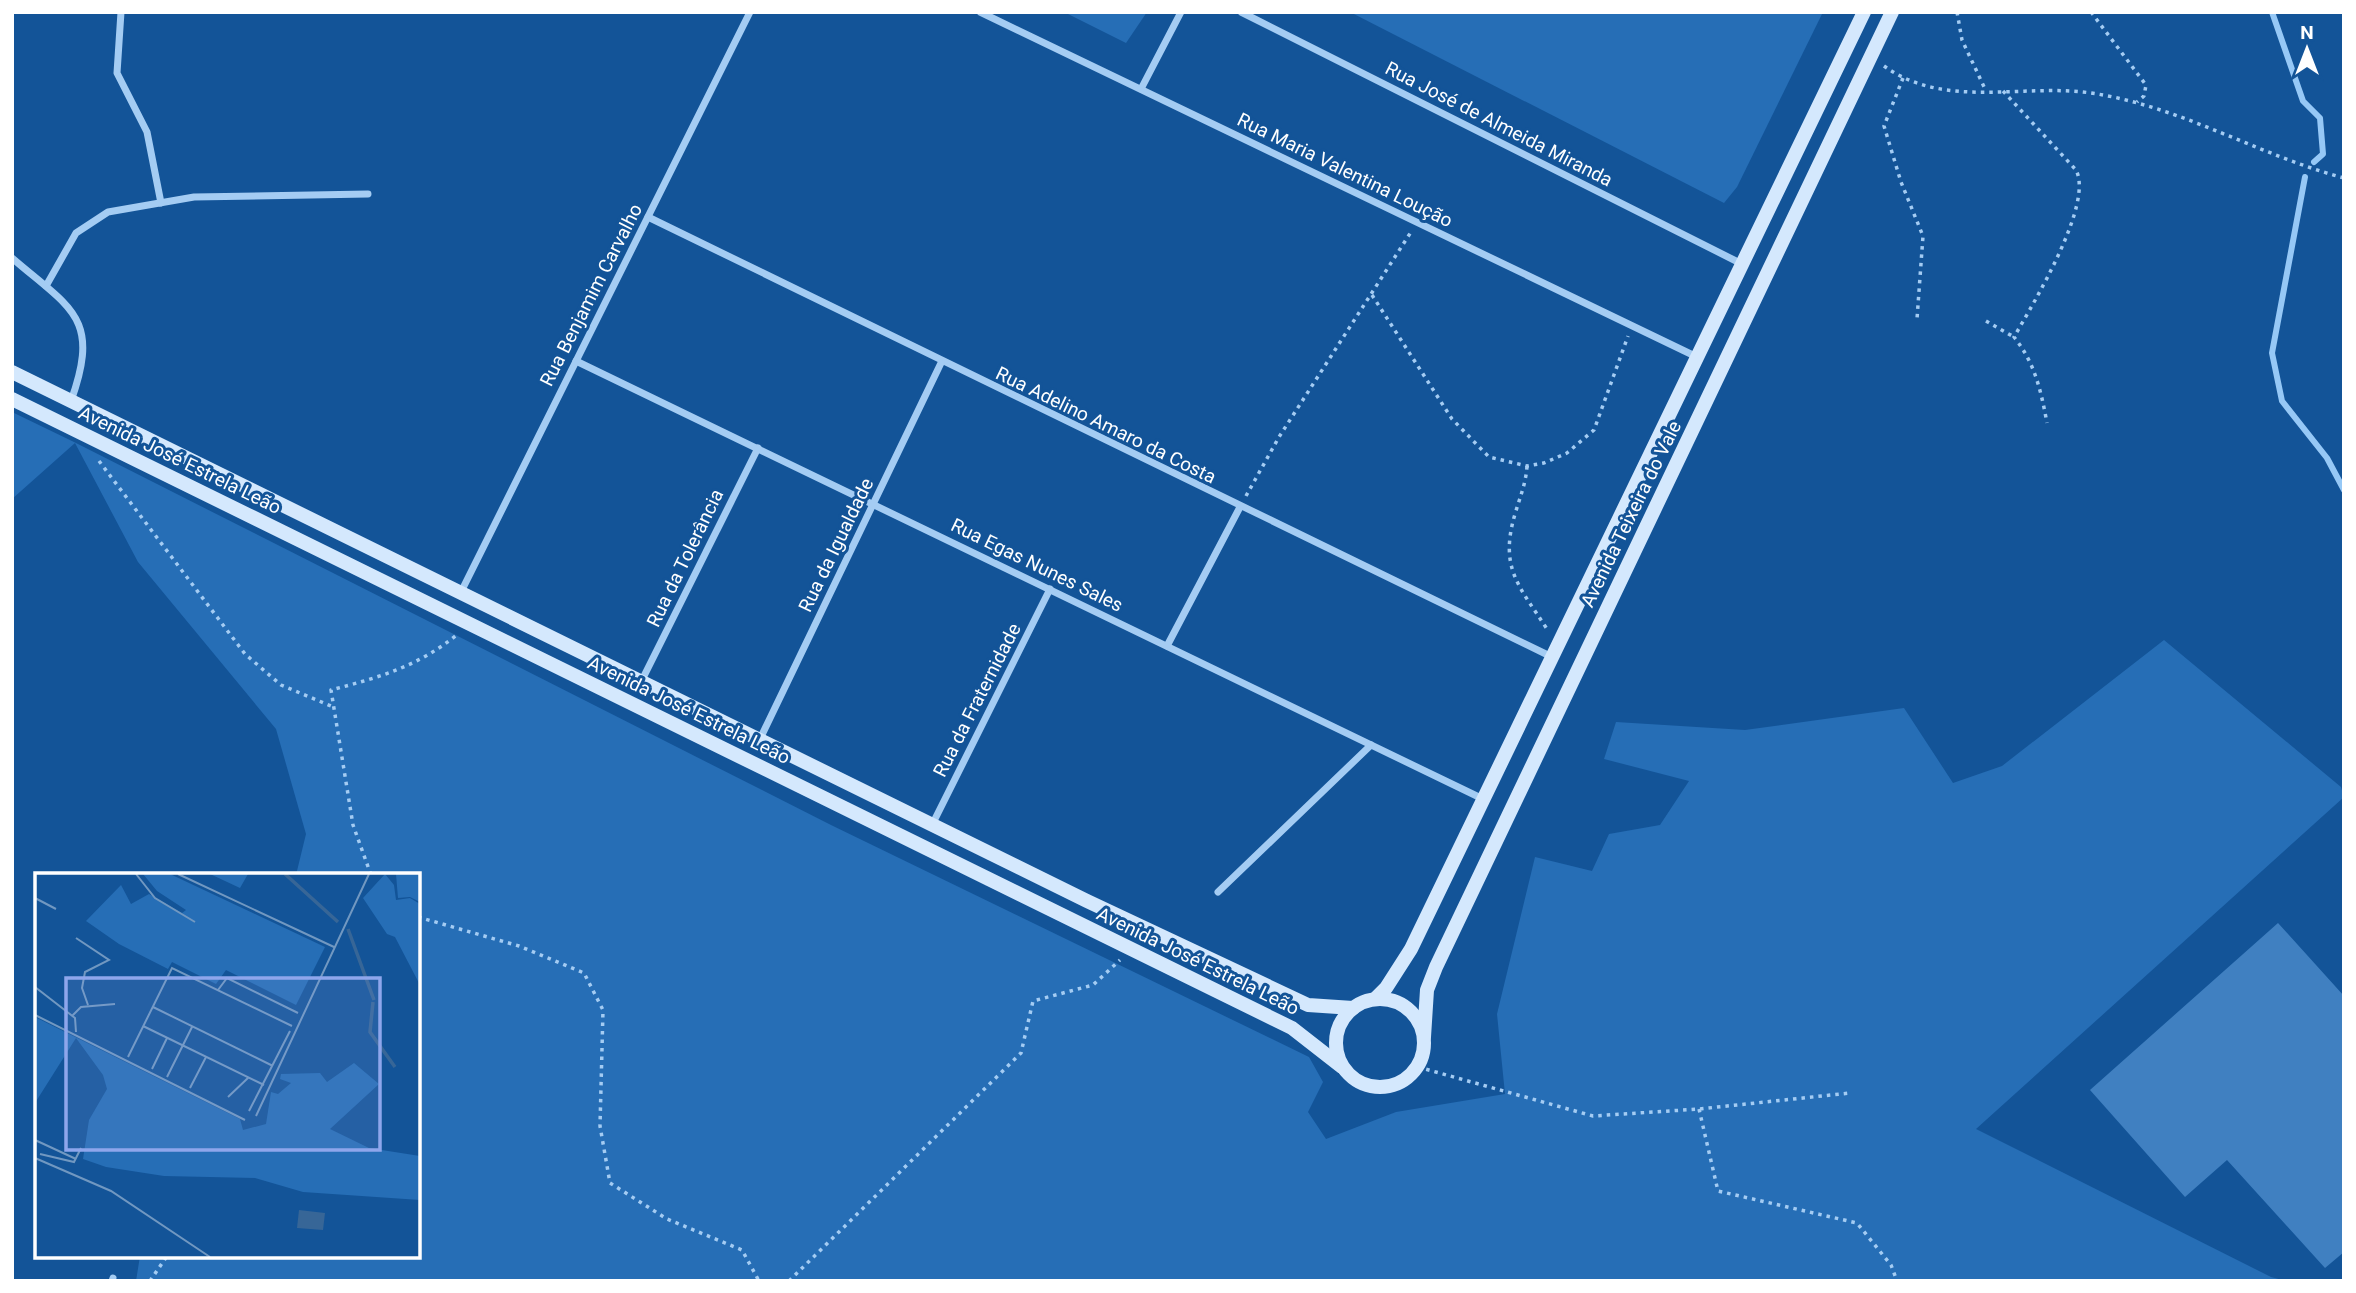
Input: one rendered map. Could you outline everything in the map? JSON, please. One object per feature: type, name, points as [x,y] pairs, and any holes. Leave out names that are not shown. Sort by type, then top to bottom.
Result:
[{"type":"street","points":[[121,12],[117,73],[147,132],[161,203]]},
{"type":"street","name":"Rua Benjamim Carvalho","points":[[460,593],[750,12]]},
{"type":"street","name":"Rua Maria Valentina Loução","points":[[979,12],[1698,357]]},
{"type":"street","points":[[1141,89],[1181,12]]},
{"type":"street","name":"Rua José de Almeida Miranda","points":[[1241,12],[1742,264]]},
{"type":"street","name":"Avenida Teixeira do Vale","points":[[1308,1005],[1353,1008],[1375,999],[1386,988],[1410,950],[1864,12]]},
{"type":"street","name":"Avenida Teixeira do Vale","points":[[1418,1067],[1424,1053],[1427,990],[1436,967],[1892,12]]},
{"type":"street","points":[[46,286],[76,233],[108,212],[194,197],[368,194]]},
{"type":"street","name":"Rua Adelino Amaro da Costa","points":[[648,217],[1240,507],[1555,651]]},
{"type":"street","points":[[12,258],[63,300],[82,326],[83,369],[71,401]]},
{"type":"street","name":"Rua Egas Nunes Sales","points":[[576,361],[1483,799]]},
{"type":"street","name":"Rua da Igualdade","points":[[760,740],[942,363]]},
{"type":"street","name":"Avenida José Estrela Leão","points":[[12,372],[932,825],[1308,1005]]},
{"type":"street","name":"Avenida José Estrela Leão","points":[[12,399],[1292,1028],[1342,1067]]},
{"type":"street","name":"Rua da Tolerância","points":[[641,682],[758,448]]},
{"type":"street","points":[[1167,646],[1240,507]]},
{"type":"street","name":"Rua da Fraternidade","points":[[932,825],[1050,589]]},
{"type":"street","points":[[1218,892],[1371,745]]},
{"type":"street","points":[[1375,999],[1402,1004],[1413,1013],[1424,1037]]},
{"type":"street","points":[[1353,1008],[1337,1029],[1335,1042],[1342,1067],[1352,1078],[1365,1086],[1395,1086],[1408,1078],[1418,1067]]},
{"type":"path","points":[[1957,12],[1962,40],[1986,91]]},
{"type":"path","points":[[2091,12],[2146,85],[2144,96],[2135,103]]},
{"type":"path","points":[[1871,57],[1903,78],[1939,90],[2089,93],[2135,103],[2178,115],[2305,168],[2344,178]]},
{"type":"path","points":[[1903,78],[1884,126],[1901,182],[1923,236],[1917,319]]},
{"type":"path","points":[[2003,91],[2077,170],[2082,180],[2079,202],[2064,243],[2014,337]]},
{"type":"path","points":[[1240,507],[1279,437],[1417,222]]},
{"type":"path","points":[[1372,295],[1466,436],[1489,457],[1527,466],[1544,463],[1567,453],[1594,430],[1632,325]]},
{"type":"path","points":[[1986,321],[2014,337],[2026,352],[2036,374],[2047,423]]},
{"type":"path","points":[[75,430],[246,654],[281,685],[331,706]]},
{"type":"path","points":[[1527,466],[1526,481],[1510,536],[1512,575],[1555,651]]},
{"type":"path","points":[[370,873],[354,825],[331,706],[331,690],[388,675],[431,656],[470,624]]},
{"type":"path","points":[[420,918],[519,946],[584,973],[603,1010],[600,1126],[610,1183],[667,1219],[742,1250],[759,1281]]},
{"type":"path","points":[[789,1281],[1021,1053],[1033,1000],[1093,985],[1132,950]]},
{"type":"path","points":[[1418,1067],[1593,1116],[1699,1110],[1850,1093]]},
{"type":"path","points":[[1699,1110],[1718,1191],[1857,1223],[1891,1265],[1897,1281]]},
{"type":"path","points":[[150,1281],[166,1258]]},
{"type":"shaded area","points":[[1064,12],[1147,12],[1126,43]]},
{"type":"shaded area","points":[[1350,12],[1823,12],[1737,187],[1724,203]]},
{"type":"shaded area","points":[[12,412],[74,442],[831,825],[1309,1057],[1323,1082],[1308,1112],[1326,1139],[1396,1112],[1505,1094],[1497,1014],[1535,857],[1592,871],[1609,834],[1660,825],[1689,781],[1604,759],[1616,722],[1745,730],[1904,708],[1953,783],[2002,766],[2164,640],[2341,787],[2344,797],[1976,1129],[2271,1277],[2286,1281],[136,1281],[140,1258],[420,1258],[420,873],[296,873],[306,834],[276,729],[138,562],[75,443],[12,499]]},
{"type":"building","points":[[2278,923],[2344,996],[2344,1252],[2325,1268],[2227,1160],[2185,1197],[2090,1090]]},
{"type":"waterway","points":[[2272,12],[2303,101],[2320,118],[2323,154],[2314,162]]},
{"type":"waterway","points":[[2305,177],[2272,353],[2282,401],[2327,458],[2344,490]]}]
